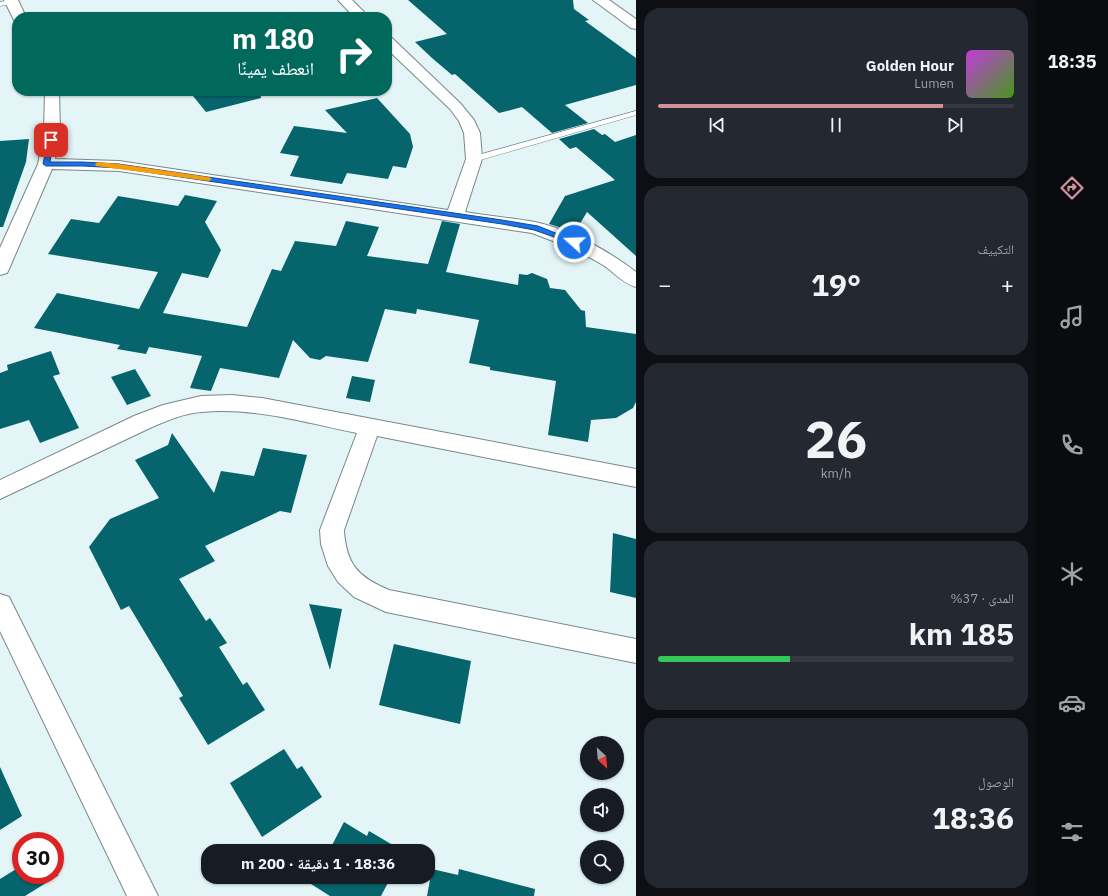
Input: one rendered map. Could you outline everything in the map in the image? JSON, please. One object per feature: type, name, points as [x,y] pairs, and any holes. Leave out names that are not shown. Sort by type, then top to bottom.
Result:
[{"type":"street","points":[[345,0],[357,12]]},
{"type":"street","points":[[600,0],[636,25]]},
{"type":"street","points":[[7,2],[15,12]]},
{"type":"street","points":[[392,46],[455,106],[466,120],[472,133],[474,160],[455,216]]},
{"type":"street","points":[[0,269],[46,164],[52,132],[52,96]]},
{"type":"street","points":[[46,164],[119,166],[535,228],[574,242],[609,261],[636,281]]},
{"type":"street","points":[[0,490],[142,422],[171,411],[201,404],[232,403],[262,406],[636,478]]},
{"type":"street","points":[[370,427],[332,530],[332,545],[336,559],[344,572],[355,585],[386,601],[636,651]]},
{"type":"street","points":[[0,605],[143,896]]},
{"type":"lane","points":[[474,160],[636,113]]},
{"type":"building","points":[[408,0],[573,0],[574,9],[589,20],[585,21],[636,58],[636,85],[565,105],[588,123],[552,133],[522,107],[499,113],[455,74],[452,75],[432,58],[415,42],[447,34]]},
{"type":"building","points":[[193,96],[261,96],[261,98],[206,112]]},
{"type":"building","points":[[377,98],[410,134],[413,147],[406,168],[393,166],[388,179],[347,173],[342,184],[290,176],[299,156],[280,153],[294,126],[347,133],[325,110]]},
{"type":"building","points":[[594,129],[602,135],[605,134],[615,142],[636,135],[636,256],[587,212],[575,232],[549,224],[565,196],[615,180],[576,147],[570,149],[559,139]]},
{"type":"building","points":[[29,139],[26,162],[3,227],[0,227],[0,141]]},
{"type":"building","points":[[185,195],[217,201],[205,222],[221,250],[208,278],[182,273],[163,313],[247,327],[272,269],[281,271],[295,241],[336,246],[346,221],[379,227],[367,256],[428,264],[442,221],[460,224],[446,272],[518,285],[519,274],[527,275],[532,273],[547,279],[550,288],[565,290],[581,310],[585,311],[586,327],[636,334],[636,402],[633,408],[616,418],[591,420],[588,442],[548,435],[556,381],[490,370],[490,367],[469,363],[479,320],[417,309],[416,314],[385,309],[368,362],[326,356],[320,360],[310,358],[293,340],[279,378],[220,368],[211,391],[190,388],[202,356],[149,347],[146,354],[117,349],[120,345],[34,328],[57,293],[139,309],[158,272],[48,254],[71,219],[99,223],[118,196],[178,206]]},
{"type":"building","points":[[51,351],[60,374],[53,376],[79,428],[40,443],[29,420],[0,429],[0,373],[8,370],[7,365]]},
{"type":"building","points":[[135,369],[151,396],[127,405],[111,377]]},
{"type":"building","points":[[352,376],[375,380],[370,402],[346,398]]},
{"type":"building","points":[[172,433],[214,493],[221,471],[254,476],[263,448],[307,455],[291,513],[280,511],[205,546],[215,561],[179,579],[206,621],[210,618],[227,643],[219,647],[243,685],[247,682],[265,710],[208,745],[179,698],[183,696],[129,606],[121,610],[89,547],[110,519],[159,498],[135,460],[168,445]]},
{"type":"building","points":[[613,533],[636,539],[636,598],[610,592]]},
{"type":"building","points":[[309,604],[342,609],[330,670]]},
{"type":"building","points":[[394,644],[471,661],[460,724],[379,705]]},
{"type":"building","points":[[284,749],[297,769],[302,766],[322,797],[262,837],[230,783]]},
{"type":"building","points":[[0,767],[22,816],[0,830]]},
{"type":"building","points":[[344,822],[367,836],[369,831],[391,844],[333,844]]},
{"type":"building","points":[[459,869],[535,889],[534,896],[427,896],[429,884],[435,884],[435,870],[458,875]]},
{"type":"building","points":[[12,872],[12,884],[44,884],[25,896],[0,896],[0,879]]},
{"type":"building","points":[[311,884],[387,884],[381,896],[330,896]]},
{"type":"slow traffic","points":[[98,164],[209,179]]},
{"type":"route","points":[[51,140],[46,164],[119,166],[502,222],[535,228],[574,242]]}]
